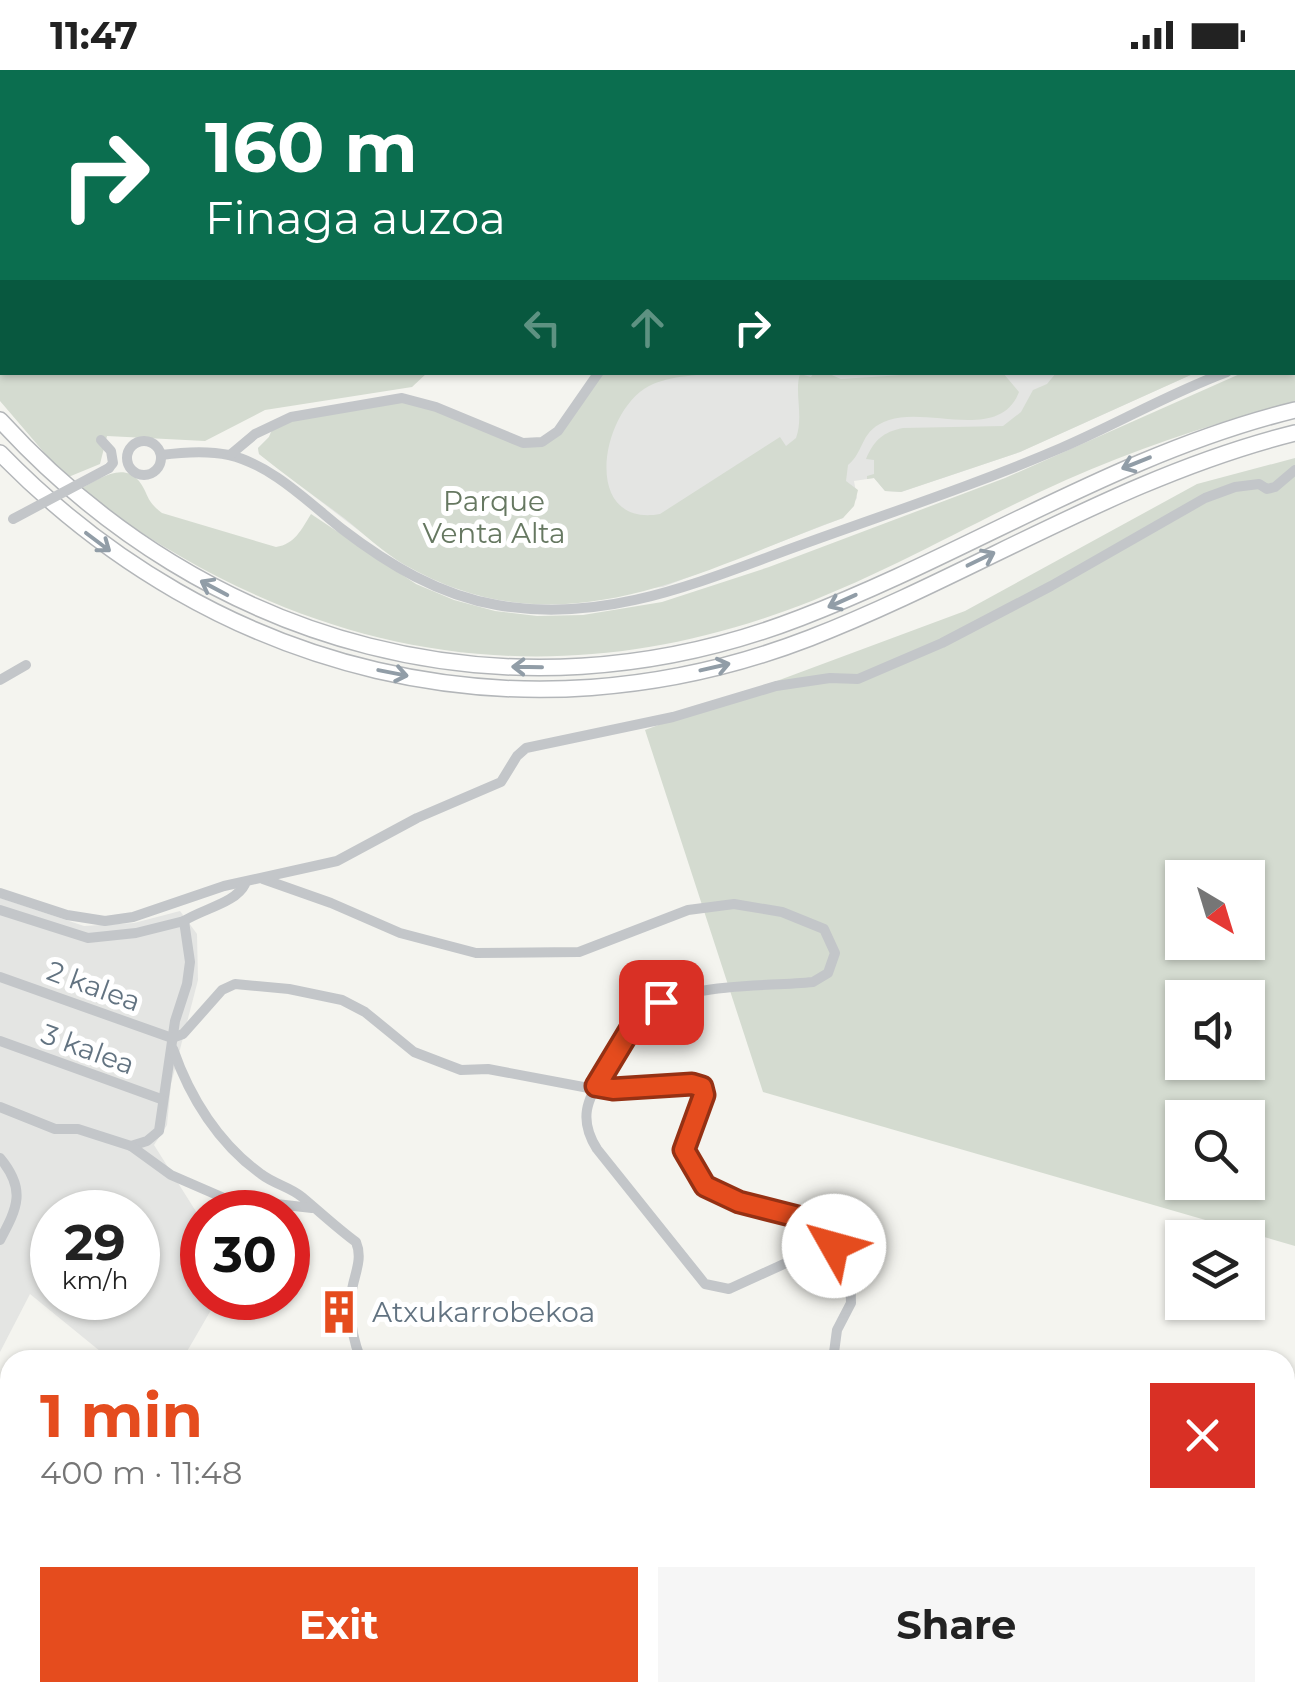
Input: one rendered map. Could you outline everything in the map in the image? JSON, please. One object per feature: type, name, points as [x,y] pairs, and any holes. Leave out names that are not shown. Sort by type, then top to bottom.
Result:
[{"type":"highway","points":[[0,420],[29,452],[96,512],[161,558],[233,598],[298,625],[393,652],[470,665],[536,668],[654,658],[724,643],[783,624],[884,582],[1103,477],[1230,422],[1295,401]]},
{"type":"highway","points":[[1179,446],[1295,410]]},
{"type":"highway","points":[[0,454],[55,508],[115,554],[177,593],[259,633],[385,672],[468,686],[536,689],[640,682],[706,670],[773,651],[846,623],[1146,482],[1242,447],[1295,433]]},
{"type":"street","points":[[230,455],[254,434],[291,418],[402,398],[436,407],[523,443],[542,442],[558,431],[597,375]]},
{"type":"street","points":[[161,455],[230,455],[275,478],[417,579],[494,605],[583,610],[690,586],[979,481],[1062,448],[1220,375]]},
{"type":"street","points":[[0,526],[108,468],[127,457],[135,443],[155,444],[161,455],[159,465],[148,474],[137,473],[127,457],[100,439],[112,456],[108,468]]},
{"type":"street","points":[[0,894],[67,916],[105,921],[133,917],[224,886],[337,860],[417,818],[501,782],[516,756],[526,748],[673,717],[776,686],[830,678],[858,679],[942,643],[1205,498],[1259,484],[1267,489],[1274,487],[1295,470]]},
{"type":"street","points":[[0,680],[26,665]]},
{"type":"street","points":[[262,878],[332,902],[400,932],[476,953],[580,952],[688,910],[734,904],[782,912],[824,930],[835,952],[828,972],[813,982],[688,992],[661,1002],[634,1023],[595,1088],[584,1116],[587,1133],[705,1284],[729,1288],[789,1260],[834,1246]]},
{"type":"street","points":[[0,910],[88,938],[136,933],[184,922],[200,910],[239,894],[245,884]]},
{"type":"street","points":[[130,1146],[147,1141],[159,1130],[172,1042],[190,962],[184,922]]},
{"type":"street","name":"2 kalea","points":[[0,976],[172,1042]]},
{"type":"street","points":[[172,1042],[222,990],[236,984],[342,1000],[365,1012],[414,1052],[461,1070],[488,1068],[595,1088],[692,1084],[702,1087],[704,1095],[684,1150],[705,1186],[739,1202],[814,1221],[850,1267],[851,1303],[836,1330],[834,1350]]},
{"type":"street","name":"3 kalea","points":[[0,1041],[162,1099]]},
{"type":"street","points":[[172,1042],[186,1085],[200,1109],[233,1148],[261,1174],[295,1192],[356,1242],[360,1251],[350,1296],[357,1350]]},
{"type":"street","points":[[0,1107],[54,1129],[78,1129],[130,1146],[171,1175],[224,1198],[314,1208]]},
{"type":"street","points":[[0,1158],[16,1179],[17,1200],[0,1240]]},
{"type":"shaded area","points":[[598,375],[1191,375],[1020,452],[901,492],[885,491],[874,478],[854,481],[857,498],[843,518],[663,587],[503,600],[452,587],[401,563],[259,454],[258,448],[274,425],[523,443],[551,437]]},
{"type":"shaded area","points":[[0,898],[84,926],[134,923],[180,911],[197,934],[198,980],[171,1084],[167,1125],[154,1145],[182,1190],[180,1320],[205,1320],[188,1350],[99,1350],[62,1320],[160,1320],[160,1190],[30,1190],[30,1294],[0,1350]]},
{"type":"green space","points":[[0,375],[425,375],[412,387],[265,410],[205,441],[107,436],[100,464],[66,478],[0,401]]},
{"type":"green space","name":"Parque Venta Alta","points":[[598,375],[706,375],[649,386],[632,400],[610,442],[606,465],[609,487],[618,504],[635,514],[660,514],[780,437],[786,446],[796,438],[800,375],[832,375],[841,379],[1005,375],[1019,392],[1010,407],[996,416],[962,420],[905,417],[872,429],[848,465],[846,481],[858,490],[854,506],[843,518],[680,580],[627,595],[573,603],[518,603],[462,591],[405,565],[259,454],[258,448],[274,425],[402,398],[523,443],[551,437]]},
{"type":"green space","points":[[1054,375],[1191,375],[1020,452],[901,492],[885,491],[874,478],[867,479],[874,474],[874,460],[866,459],[876,442],[890,432],[903,428],[1003,426],[1021,412],[1033,390],[1047,384]]},
{"type":"green space","points":[[1237,375],[1295,375],[1295,401],[1179,436],[1094,468],[821,597],[691,639],[598,654],[506,656],[417,646],[330,623],[244,590],[161,545],[80,489],[110,474],[132,475],[162,513],[276,547],[293,539],[311,514],[416,584],[495,611],[537,616],[583,615],[662,602],[769,567],[1005,478]]},
{"type":"green space","points":[[1295,458],[1295,1246],[1265,1237],[1265,1220],[1205,1220],[763,1092],[645,730],[965,611],[1197,484]]},
{"type":"place","name":"Atxukarrobekoa","points":[[339,1312]]},
{"type":"route","points":[[661,1002],[634,1023],[596,1086],[702,1087],[704,1095],[686,1135],[684,1150],[705,1186],[739,1202],[814,1221],[834,1246]]}]
